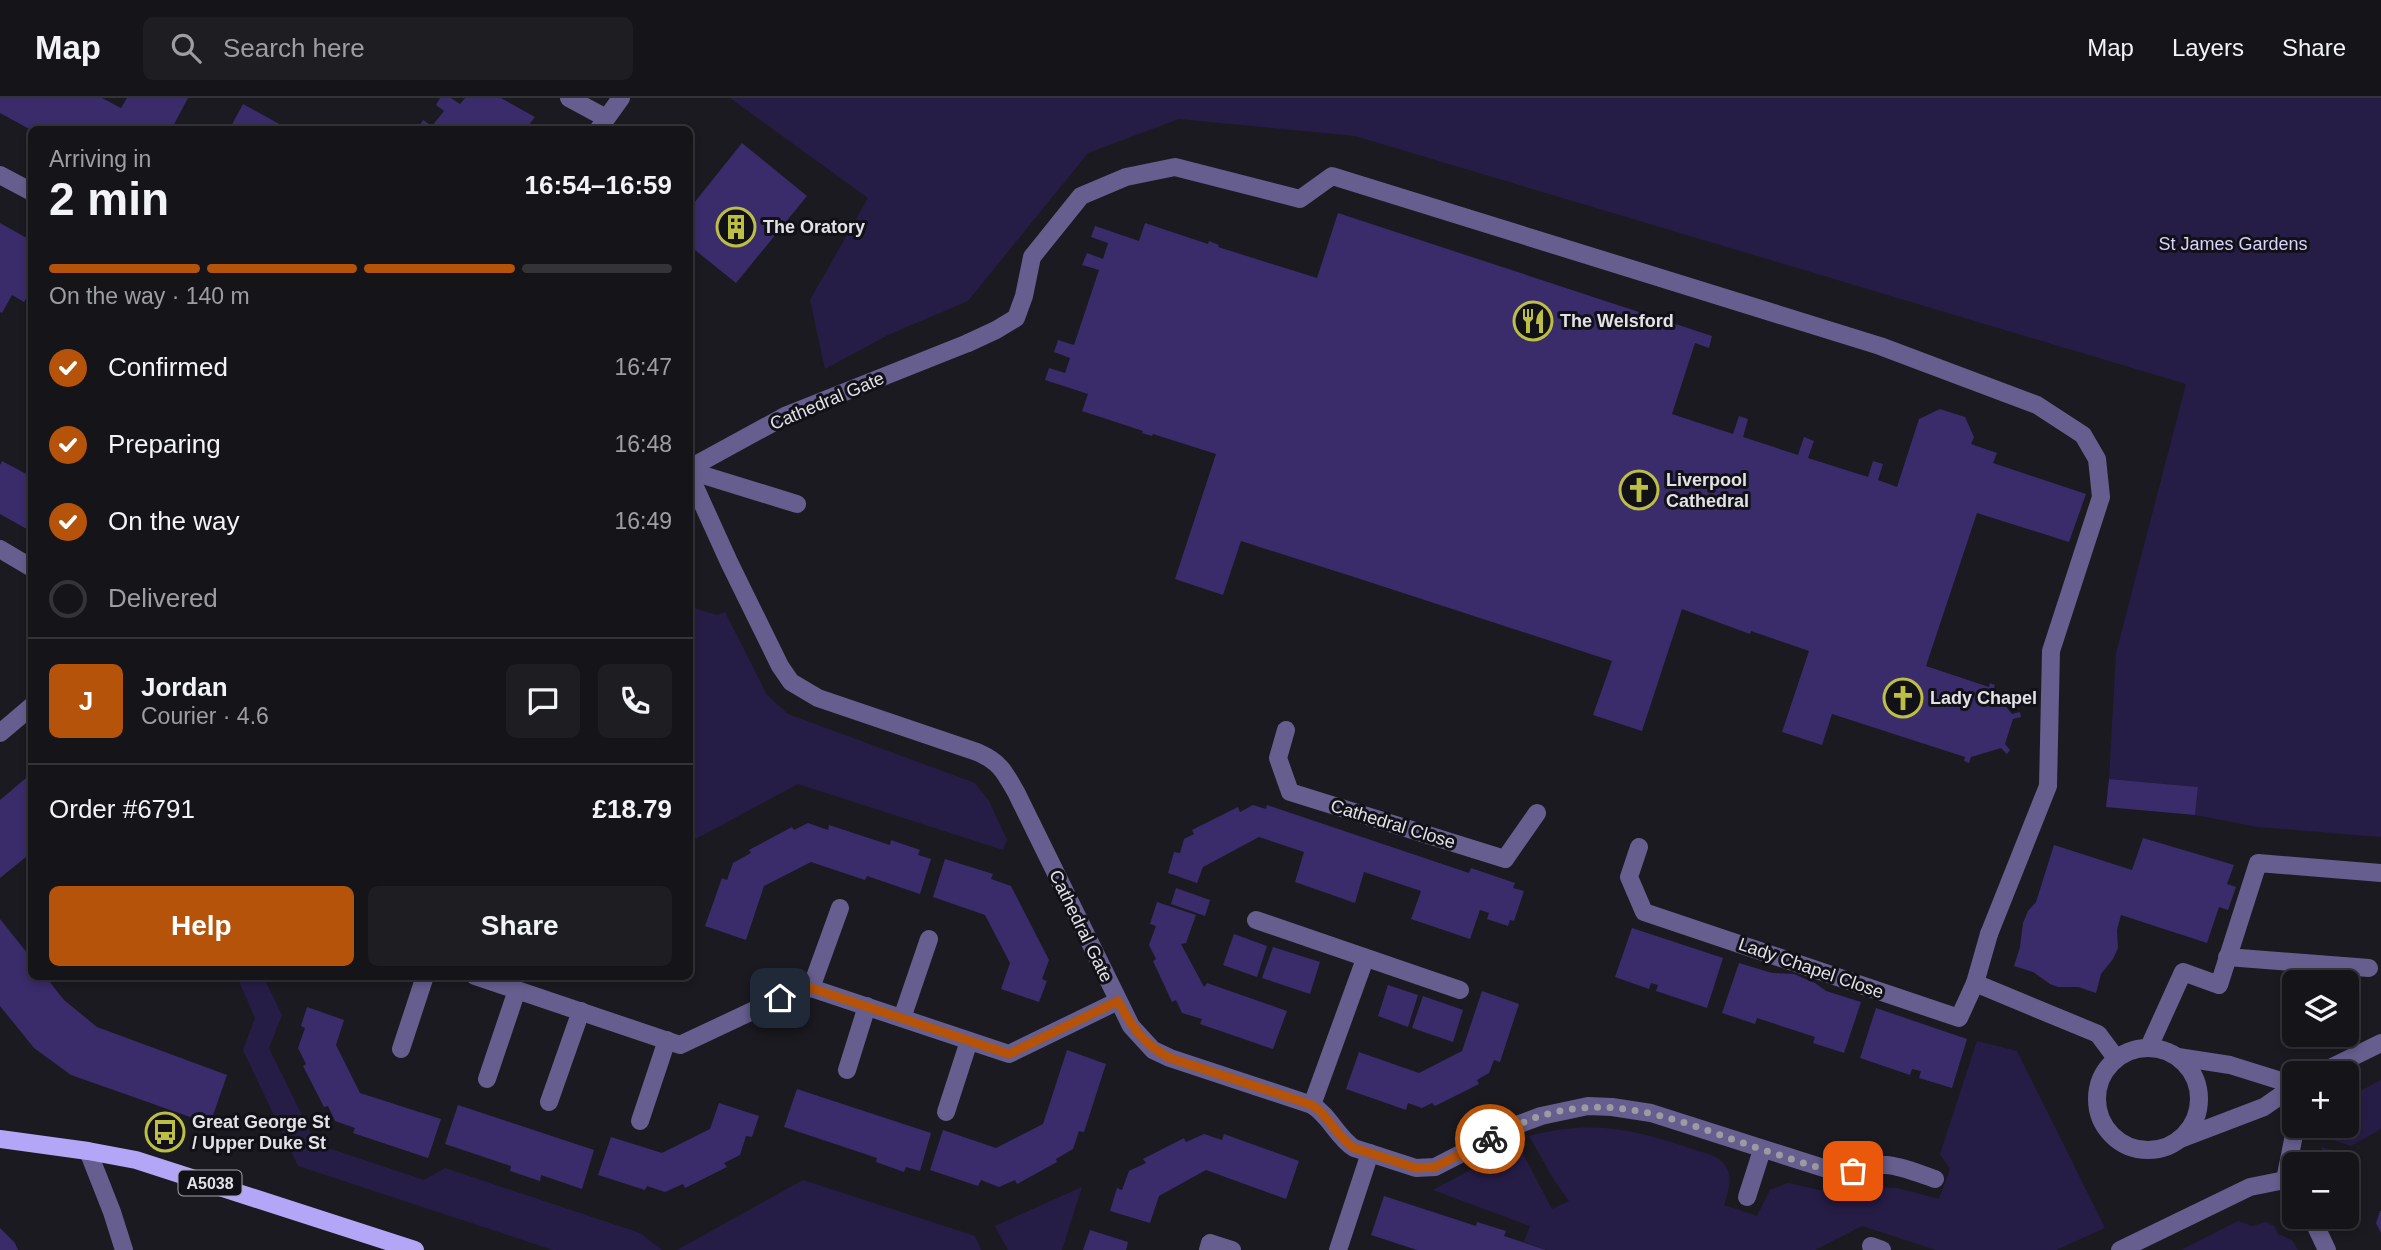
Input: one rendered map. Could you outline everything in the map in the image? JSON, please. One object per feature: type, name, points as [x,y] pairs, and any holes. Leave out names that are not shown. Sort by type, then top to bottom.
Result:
[{"type":"main road","name":"A5038","points":[[0,1139],[136,1160],[415,1250]]},
{"type":"street","points":[[569,98],[602,124],[621,98]]},
{"type":"street","name":"Cathedral Gate","points":[[693,467],[786,415],[968,343],[1016,318],[1024,296],[1032,257],[1081,196],[1126,177],[1175,167],[1300,199],[1332,176],[1880,346],[2037,405],[2083,435],[2098,459],[2101,497],[2051,651],[2048,786],[1989,934]]},
{"type":"street","points":[[0,174],[28,190]]},
{"type":"street","points":[[693,470],[797,504]]},
{"type":"street","name":"Cathedral Gate","points":[[693,484],[729,562],[791,682],[818,698],[977,752],[993,759],[999,766],[1016,792],[1131,1026],[1153,1050],[1312,1105],[1322,1111],[1347,1143],[1416,1168],[1435,1167],[1529,1120],[1588,1107],[1631,1108],[1651,1113],[1830,1170],[1853,1171],[1890,1165],[1935,1179]]},
{"type":"street","points":[[0,549],[28,566]]},
{"type":"street","points":[[0,733],[28,709]]},
{"type":"street","name":"Cathedral Close","points":[[1286,730],[1278,758],[1290,792],[1505,859],[1538,813]]},
{"type":"street","name":"Lady Chapel Close","points":[[1639,847],[1629,877],[1644,912],[1959,1018],[1975,983],[1989,934]]},
{"type":"street","points":[[2149,1047],[2183,972],[2219,985],[2258,863],[2381,873]]},
{"type":"street","points":[[811,988],[839,908]]},
{"type":"street","points":[[1256,920],[1460,990]]},
{"type":"street","points":[[902,1018],[929,939]]},
{"type":"street","points":[[2227,957],[2369,968]]},
{"type":"street","points":[[1312,1105],[1365,958]]},
{"type":"street","points":[[401,1049],[424,980]]},
{"type":"street","points":[[487,980],[680,1045],[780,998],[811,988],[1009,1054],[1118,1001]]},
{"type":"street","points":[[1975,983],[2098,1034],[2116,1058]]},
{"type":"street","points":[[487,1079],[517,990]]},
{"type":"street","points":[[847,1070],[867,1006]]},
{"type":"street","points":[[549,1102],[580,1011]]},
{"type":"street","points":[[640,1121],[667,1040]]},
{"type":"street","points":[[946,1112],[969,1041]]},
{"type":"street","points":[[2344,1061],[2381,1043]]},
{"type":"street","points":[[2282,1082],[2230,1065],[2178,1057],[2149,1047],[2132,1050],[2116,1058],[2105,1070],[2098,1085],[2097,1101],[2107,1130],[2119,1141],[2134,1148],[2150,1150],[2166,1147],[2180,1139],[2264,1107],[2282,1094]]},
{"type":"street","points":[[2178,1057],[2196,1082],[2198,1098],[2193,1120],[2180,1139]]},
{"type":"street","points":[[1747,1197],[1762,1150]]},
{"type":"street","points":[[88,1151],[124,1250]]},
{"type":"street","points":[[1338,1250],[1370,1153]]},
{"type":"street","points":[[2120,1250],[2250,1187],[2282,1186]]},
{"type":"street","points":[[2317,1229],[2327,1250]]},
{"type":"street","points":[[1208,1250],[1210,1243],[1232,1250]]},
{"type":"green space","name":"St James Gardens","points":[[730,98],[2381,98],[2381,837],[2258,827],[2195,815],[2198,787],[2109,779],[2116,653],[2186,384],[1355,136],[1179,119],[1088,153],[968,301],[888,335],[825,369],[810,300],[868,198]]},
{"type":"green space","points":[[693,608],[717,615],[725,612],[767,695],[788,714],[975,783],[989,801],[1007,840],[1003,850],[798,784],[693,840]]},
{"type":"green space","points":[[238,980],[265,980],[282,1015],[269,1048],[316,1144],[424,1180],[445,1168],[640,1233],[662,1250],[553,1250],[298,1166],[243,1050],[255,1018]]},
{"type":"green space","points":[[1977,1041],[2017,1051],[2105,1228],[2056,1250],[1936,1250],[1862,1226],[1815,1250],[1547,1250],[1524,1242],[1530,1226],[1433,1190],[1518,1144],[1552,1209],[1569,1201],[1529,1136],[1591,1127],[1648,1135],[1717,1158],[1729,1173],[1724,1205],[1757,1216],[1770,1190],[1788,1183],[1824,1191],[1868,1187],[1897,1188],[1939,1199],[1950,1169],[1940,1154]]},
{"type":"green space","points":[[2381,1080],[2381,1129],[2351,1146],[2330,1139],[2359,1138],[2359,1092]]},
{"type":"green space","points":[[2322,1147],[2338,1152],[2321,1152]]},
{"type":"green space","points":[[803,1180],[975,1236],[981,1250],[677,1250]]},
{"type":"green space","points":[[1082,1187],[1062,1250],[1008,1250],[995,1226]]},
{"type":"green space","points":[[2238,1221],[2252,1226],[2266,1222],[2274,1226],[2278,1234],[2292,1240],[2298,1250],[2181,1250]]},
{"type":"building","points":[[0,98],[102,98],[121,108],[127,98],[188,98],[173,126],[28,126],[28,128],[0,113]]},
{"type":"building","points":[[440,98],[451,98],[460,104],[465,98],[501,98],[535,117],[528,126],[432,126],[444,111],[436,105]]},
{"type":"building","points":[[243,104],[283,126],[231,126]]},
{"type":"building","points":[[423,120],[432,126],[419,126]]},
{"type":"building","name":"The Oratory","points":[[742,143],[807,196],[736,283],[693,248],[693,204]]},
{"type":"building","name":"Liverpool Cathedral","points":[[1338,213],[1712,336],[1709,348],[1695,343],[1672,414],[1733,434],[1739,416],[1748,419],[1743,437],[1798,455],[1804,437],[1814,441],[1808,458],[1868,477],[1873,461],[1883,464],[1878,480],[1897,487],[1919,419],[1940,409],[1965,417],[1974,437],[1971,444],[1997,453],[1993,463],[2086,494],[2069,542],[1977,513],[1926,666],[1989,687],[1990,683],[1995,685],[1993,690],[2012,714],[2020,712],[2021,717],[2013,719],[2005,744],[2010,750],[2007,754],[2001,748],[1971,757],[1969,763],[1964,761],[1965,757],[1832,714],[1822,745],[1782,732],[1809,651],[1751,631],[1750,634],[1682,609],[1642,731],[1593,715],[1612,661],[1354,577],[1241,541],[1223,595],[1175,579],[1216,454],[1142,433],[1143,431],[1082,411],[1088,394],[1045,380],[1049,368],[1065,373],[1070,358],[1054,352],[1058,340],[1074,345],[1099,270],[1082,265],[1087,253],[1103,259],[1108,243],[1091,237],[1095,226],[1139,241],[1145,223],[1208,244],[1209,241],[1219,245],[1218,247],[1317,278]]},
{"type":"building","points":[[0,223],[28,239],[28,295],[24,302],[12,295],[2,313]]},
{"type":"building","points":[[2,461],[28,475],[28,530],[0,514]]},
{"type":"building","points":[[28,776],[28,855],[0,878],[0,800]]},
{"type":"building","points":[[2109,779],[2198,787],[2195,815],[2106,807]]},
{"type":"building","points":[[1253,805],[1266,809],[1267,805],[1469,873],[1471,868],[1515,883],[1513,888],[1524,891],[1514,921],[1510,920],[1508,926],[1487,919],[1489,913],[1480,910],[1470,939],[1411,919],[1421,891],[1364,872],[1355,903],[1295,882],[1304,852],[1259,837],[1203,867],[1197,883],[1168,873],[1174,852],[1180,853],[1184,839],[1194,834],[1192,830],[1238,807],[1240,812]]},
{"type":"building","points":[[808,823],[828,830],[829,825],[890,845],[891,840],[920,850],[918,855],[931,859],[920,894],[867,876],[865,880],[811,862],[764,886],[746,940],[705,926],[722,878],[727,880],[733,863],[751,853],[749,850],[792,827],[794,830]]},
{"type":"building","points":[[2143,838],[2234,865],[2227,884],[2236,887],[2228,910],[2219,907],[2207,943],[2121,915],[2117,930],[2118,948],[2101,974],[2096,993],[2078,987],[2058,987],[2033,972],[2014,966],[2023,923],[2036,902],[2054,845],[2132,870]]},
{"type":"building","points":[[945,859],[993,874],[991,879],[1011,886],[1049,960],[1042,979],[1047,981],[1039,1002],[1001,989],[1010,963],[985,915],[933,897]]},
{"type":"building","points":[[1176,888],[1210,900],[1205,916],[1171,904]]},
{"type":"building","points":[[1157,902],[1196,915],[1186,943],[1181,944],[1204,987],[1207,983],[1287,1011],[1273,1049],[1200,1024],[1202,1019],[1182,1013],[1176,1000],[1172,1002],[1153,961],[1156,959],[1149,945],[1156,926],[1150,924]]},
{"type":"building","points":[[0,919],[28,954],[28,980],[48,980],[64,1000],[97,1027],[227,1075],[210,1124],[71,1075],[34,1048],[0,1006]]},
{"type":"building","points":[[1632,928],[1723,958],[1707,1008],[1656,991],[1658,985],[1651,983],[1649,989],[1615,977]]},
{"type":"building","points":[[1234,934],[1267,946],[1257,977],[1223,965]]},
{"type":"building","points":[[1273,947],[1320,962],[1310,994],[1262,978]]},
{"type":"building","points":[[1739,963],[1772,973],[1794,974],[1826,991],[1861,1002],[1844,1053],[1813,1043],[1815,1037],[1757,1018],[1755,1024],[1722,1013]]},
{"type":"building","points":[[1388,985],[1418,995],[1408,1027],[1378,1016]]},
{"type":"building","points":[[1482,991],[1519,1004],[1500,1062],[1494,1060],[1489,1073],[1477,1080],[1479,1084],[1435,1106],[1432,1103],[1422,1108],[1408,1103],[1406,1110],[1346,1089],[1359,1052],[1419,1073],[1462,1051]]},
{"type":"building","points":[[1423,996],[1463,1010],[1453,1042],[1412,1028]]},
{"type":"building","points":[[307,1007],[344,1020],[336,1045],[360,1093],[441,1119],[428,1158],[353,1133],[355,1128],[335,1121],[328,1106],[324,1107],[303,1066],[306,1064],[298,1048],[305,1028],[301,1026]]},
{"type":"building","points":[[1876,1008],[1967,1039],[1952,1088],[1919,1078],[1921,1071],[1912,1069],[1910,1075],[1860,1058]]},
{"type":"building","points":[[1067,1050],[1106,1064],[1084,1132],[1079,1131],[1073,1149],[1056,1159],[1057,1162],[1017,1184],[1015,1180],[999,1187],[981,1180],[978,1186],[930,1170],[943,1130],[996,1148],[1043,1124]]},
{"type":"building","points":[[797,1089],[931,1133],[920,1171],[906,1167],[904,1172],[876,1162],[877,1158],[784,1127]]},
{"type":"building","points":[[719,1103],[759,1116],[752,1137],[746,1136],[740,1155],[724,1163],[727,1167],[685,1188],[683,1184],[665,1192],[647,1186],[645,1190],[598,1175],[611,1137],[662,1153],[710,1129]]},
{"type":"building","points":[[458,1105],[594,1150],[582,1189],[541,1175],[540,1181],[510,1171],[511,1166],[445,1144]]},
{"type":"building","points":[[1204,1134],[1222,1140],[1224,1134],[1299,1161],[1286,1199],[1206,1170],[1159,1196],[1150,1223],[1110,1211],[1117,1188],[1122,1190],[1129,1171],[1146,1163],[1143,1159],[1184,1138],[1186,1142]]},
{"type":"building","points":[[1384,1196],[1476,1226],[1477,1222],[1506,1231],[1504,1236],[1546,1250],[1417,1250],[1371,1235]]},
{"type":"building","points":[[2381,1211],[2381,1233],[2376,1223]]},
{"type":"building","points":[[0,1228],[15,1243],[18,1250],[0,1250]]},
{"type":"building","points":[[1090,1230],[1128,1242],[1126,1250],[1083,1250]]},
{"type":"way so far","points":[[1490,1139],[1517,1125],[1566,1110],[1588,1107],[1631,1108],[1816,1167],[1842,1172],[1853,1171]]},
{"type":"place","name":"The Oratory","points":[[736,227]]},
{"type":"place","name":"The Welsford","points":[[1533,321]]},
{"type":"place","name":"Liverpool Cathedral","points":[[1639,490]]},
{"type":"place","name":"Lady Chapel","points":[[1903,698]]},
{"type":"place","name":"Great George St / Upper Duke St","points":[[165,1132]]},
{"type":"route","points":[[780,998],[811,988],[1009,1054],[1118,1001],[1131,1026],[1153,1050],[1312,1105],[1322,1111],[1354,1148],[1416,1168],[1426,1168],[1435,1167],[1490,1139]]}]
